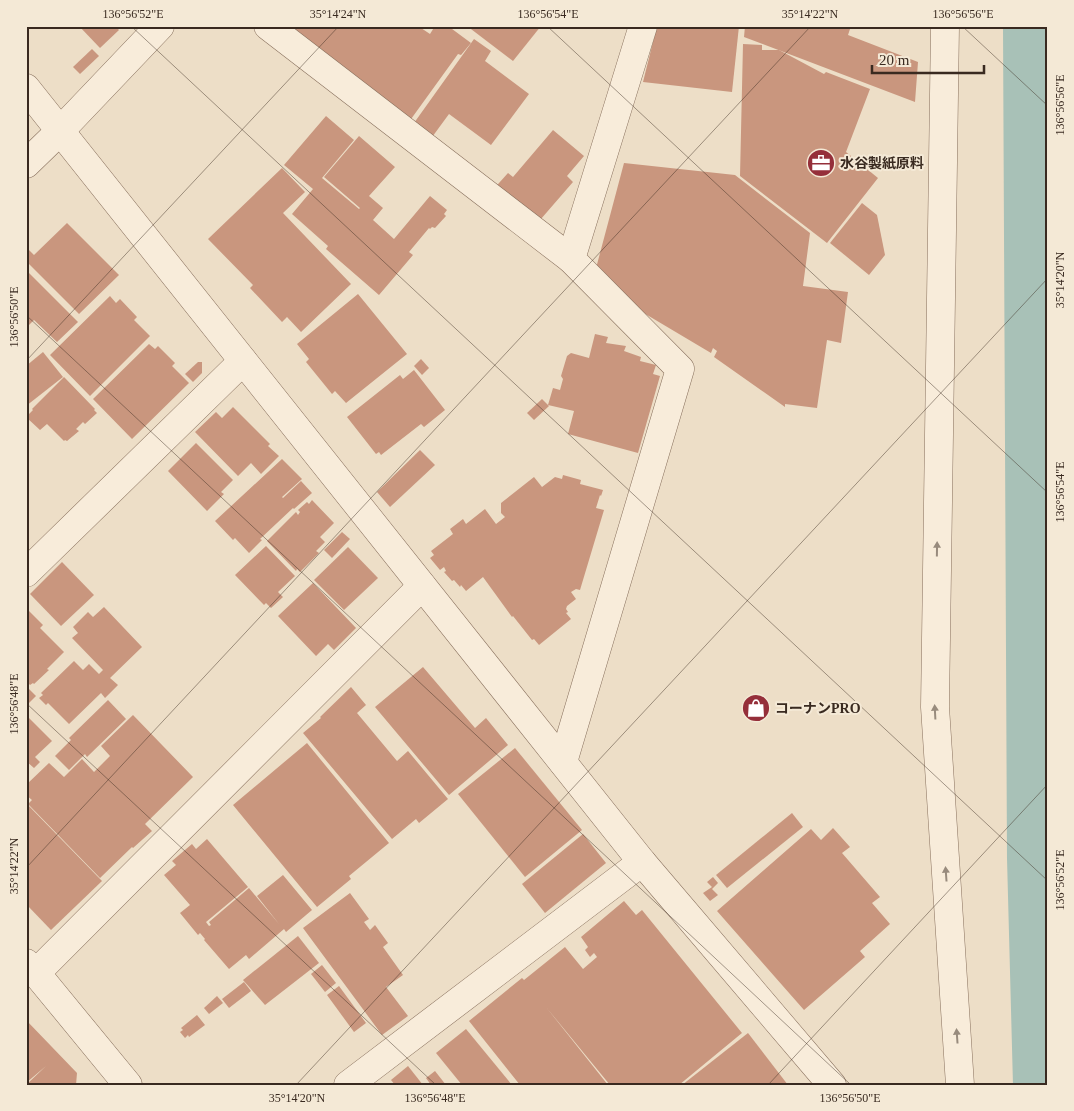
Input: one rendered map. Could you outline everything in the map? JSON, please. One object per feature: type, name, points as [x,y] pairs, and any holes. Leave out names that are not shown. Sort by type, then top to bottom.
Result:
[{"type":"street","points":[[26,164],[160,26]]},
{"type":"street","points":[[268,26],[572,259],[680,369],[563,762]]},
{"type":"street","points":[[572,259],[642,26]]},
{"type":"street","points":[[945,26],[935,707],[960,1085]]},
{"type":"street","points":[[26,88],[642,862],[832,1085]]},
{"type":"street","points":[[26,573],[243,361]]},
{"type":"street","points":[[119,1082],[31,968],[422,586]]},
{"type":"street","points":[[348,1085],[642,862]]},
{"type":"building","points":[[79,26],[115,26],[119,30],[100,48]]},
{"type":"building","points":[[296,26],[418,26],[430,34],[435,26],[448,26],[471,43],[461,55],[458,54],[406,126],[294,29]]},
{"type":"building","points":[[467,26],[541,26],[513,61]]},
{"type":"building","points":[[657,26],[739,26],[732,92],[643,82]]},
{"type":"building","points":[[745,26],[851,26],[848,35],[918,62],[915,102],[744,37]]},
{"type":"building","points":[[474,39],[491,51],[485,61],[529,94],[491,145],[449,114],[427,144],[409,130]]},
{"type":"building","points":[[743,44],[762,45],[762,50],[779,50],[824,74],[826,72],[870,89],[846,152],[878,178],[827,243],[740,176]]},
{"type":"building","points":[[92,49],[99,56],[80,74],[73,67]]},
{"type":"building","points":[[326,116],[354,140],[322,178],[359,209],[324,177],[359,136],[395,167],[369,196],[383,208],[373,220],[394,239],[430,196],[447,210],[444,214],[446,216],[435,228],[429,228],[409,252],[413,255],[379,295],[326,249],[328,246],[292,214],[313,189],[284,165]]},
{"type":"building","points":[[553,130],[584,156],[567,176],[573,182],[534,227],[490,193],[508,173],[513,177]]},
{"type":"building","points":[[624,163],[735,175],[810,233],[803,286],[848,292],[841,343],[827,340],[817,408],[785,404],[785,407],[714,357],[717,351],[713,348],[711,353],[600,287],[595,272]]},
{"type":"building","points":[[282,168],[305,192],[283,213],[351,284],[301,332],[287,317],[282,322],[250,288],[253,285],[208,239]]},
{"type":"building","points":[[862,203],[877,215],[885,255],[869,275],[830,243]]},
{"type":"building","points":[[67,223],[119,275],[79,314],[26,261],[26,250],[28,249],[34,255]]},
{"type":"building","points":[[26,270],[78,322],[57,342],[34,320],[26,328]]},
{"type":"building","points":[[358,294],[407,354],[346,403],[335,391],[332,394],[306,362],[309,359],[297,344]]},
{"type":"building","points":[[110,296],[116,303],[120,299],[137,317],[134,320],[150,336],[90,396],[50,355]]},
{"type":"building","points":[[595,334],[608,337],[606,343],[626,346],[624,351],[641,357],[640,361],[656,365],[653,374],[660,376],[638,453],[568,434],[574,411],[548,405],[553,388],[560,390],[563,379],[561,376],[567,356],[571,353],[589,358]]},
{"type":"building","points":[[149,344],[155,349],[158,346],[175,363],[172,366],[189,383],[132,439],[93,399]]},
{"type":"building","points":[[43,352],[63,377],[26,406],[26,366]]},
{"type":"building","points":[[421,359],[429,368],[422,375],[414,366]]},
{"type":"building","points":[[198,362],[202,362],[202,373],[193,382],[185,374]]},
{"type":"building","points":[[414,370],[445,410],[424,427],[421,424],[381,455],[379,452],[376,454],[347,417],[400,375],[403,379]]},
{"type":"building","points":[[64,377],[97,413],[85,424],[83,422],[76,429],[79,431],[67,441],[64,441],[47,424],[40,430],[26,417]]},
{"type":"building","points":[[542,399],[549,406],[534,420],[527,413]]},
{"type":"building","points":[[233,407],[270,444],[268,446],[279,456],[261,474],[251,463],[238,476],[195,432],[216,412],[222,418]]},
{"type":"building","points":[[196,443],[233,480],[221,492],[224,494],[207,511],[168,471]]},
{"type":"building","points":[[420,450],[435,465],[390,507],[377,492]]},
{"type":"building","points":[[282,459],[302,479],[282,497],[301,481],[312,493],[260,539],[262,540],[249,553],[215,521]]},
{"type":"building","points":[[563,475],[581,480],[580,484],[603,490],[596,508],[604,510],[580,590],[576,589],[571,592],[576,599],[567,606],[568,612],[566,613],[571,619],[539,645],[534,639],[532,640],[512,617],[483,577],[466,591],[454,580],[452,581],[444,572],[446,571],[444,567],[440,570],[430,558],[434,555],[431,551],[453,534],[450,529],[463,519],[466,524],[485,509],[496,524],[505,517],[501,513],[501,503],[534,477],[542,487],[555,477],[562,479]]},
{"type":"building","points":[[312,500],[334,523],[320,537],[325,542],[316,551],[319,553],[300,572],[297,569],[296,571],[267,541],[296,512],[298,515],[300,512],[298,510],[307,502],[309,504]]},
{"type":"building","points":[[342,532],[350,539],[332,558],[324,550]]},
{"type":"building","points":[[266,546],[295,576],[278,592],[283,597],[271,608],[266,603],[264,605],[235,575]]},
{"type":"building","points":[[348,547],[378,578],[344,610],[314,580]]},
{"type":"building","points":[[62,562],[94,595],[61,626],[30,594]]},
{"type":"building","points":[[313,583],[356,628],[334,650],[328,644],[316,656],[278,616]]},
{"type":"building","points":[[104,607],[142,647],[110,678],[118,685],[105,698],[101,693],[69,724],[48,703],[46,705],[39,698],[43,695],[41,693],[74,661],[83,670],[89,664],[99,674],[103,670],[72,638],[78,633],[73,627],[88,612],[93,617]]},
{"type":"building","points":[[26,608],[43,625],[40,628],[64,652],[47,669],[49,670],[34,684],[30,685],[26,681]]},
{"type":"building","points":[[423,667],[475,728],[486,718],[508,745],[449,795],[375,707]]},
{"type":"building","points":[[26,686],[36,696],[26,706]]},
{"type":"building","points":[[351,687],[366,705],[357,713],[397,761],[408,751],[448,799],[419,823],[416,819],[392,839],[303,733],[321,718]]},
{"type":"building","points":[[108,700],[126,719],[87,757],[85,754],[69,770],[55,756],[71,740],[69,738]]},
{"type":"building","points":[[26,715],[52,741],[35,757],[40,762],[34,768],[26,761]]},
{"type":"building","points":[[133,715],[193,777],[145,824],[152,831],[132,847],[100,878],[28,804],[32,800],[26,795],[26,785],[49,763],[64,777],[82,759],[94,772],[110,756],[101,746]]},
{"type":"building","points":[[307,743],[389,843],[349,876],[351,879],[317,907],[233,805]]},
{"type":"building","points":[[515,748],[582,830],[525,877],[458,794]]},
{"type":"building","points":[[26,803],[102,881],[51,930],[26,904]]},
{"type":"building","points":[[792,813],[803,827],[727,888],[716,875]]},
{"type":"building","points":[[833,828],[850,847],[842,853],[880,897],[872,903],[890,924],[860,951],[865,957],[804,1010],[717,911],[811,829],[821,840]]},
{"type":"building","points":[[583,834],[606,863],[545,913],[522,884]]},
{"type":"building","points":[[207,839],[248,887],[206,922],[209,926],[211,925],[209,922],[249,888],[279,924],[257,896],[283,875],[312,910],[286,932],[284,929],[249,959],[246,955],[229,969],[200,933],[198,935],[180,913],[190,905],[164,875],[176,865],[172,861],[192,844],[196,849]]},
{"type":"building","points":[[713,877],[718,883],[712,889],[718,895],[710,901],[703,893],[712,887],[707,882]]},
{"type":"building","points":[[350,893],[369,919],[364,922],[370,930],[375,925],[388,943],[383,947],[403,975],[386,987],[408,1016],[382,1035],[303,928]]},
{"type":"building","points":[[624,901],[636,915],[642,910],[742,1033],[679,1085],[610,1085],[546,1007],[608,1085],[520,1085],[469,1021],[522,978],[524,980],[565,947],[583,969],[597,957],[594,953],[590,957],[585,950],[588,947],[581,937]]},
{"type":"building","points":[[298,936],[319,963],[265,1005],[243,980]]},
{"type":"building","points":[[322,965],[336,983],[325,992],[311,974]]},
{"type":"building","points":[[244,982],[251,991],[229,1008],[222,999]]},
{"type":"building","points":[[339,986],[366,1023],[354,1032],[327,995]]},
{"type":"building","points":[[217,996],[223,1003],[209,1014],[204,1008]]},
{"type":"building","points":[[197,1015],[205,1025],[185,1038],[180,1032],[183,1030],[181,1028]]},
{"type":"building","points":[[26,1020],[77,1073],[76,1085],[26,1085],[46,1066],[26,1083]]},
{"type":"building","points":[[466,1029],[512,1085],[462,1085],[436,1053]]},
{"type":"building","points":[[748,1033],[788,1085],[682,1085]]},
{"type":"building","points":[[408,1066],[423,1085],[395,1085],[391,1080]]},
{"type":"building","points":[[435,1071],[446,1085],[431,1085],[426,1078]]},
{"type":"waterway","points":[[1037,26],[1041,858],[1047,1085]]},
{"type":"place","name":"水谷製紙原料","points":[[821,163]]},
{"type":"place","name":"コーナンPRO","points":[[756,708]]}]
